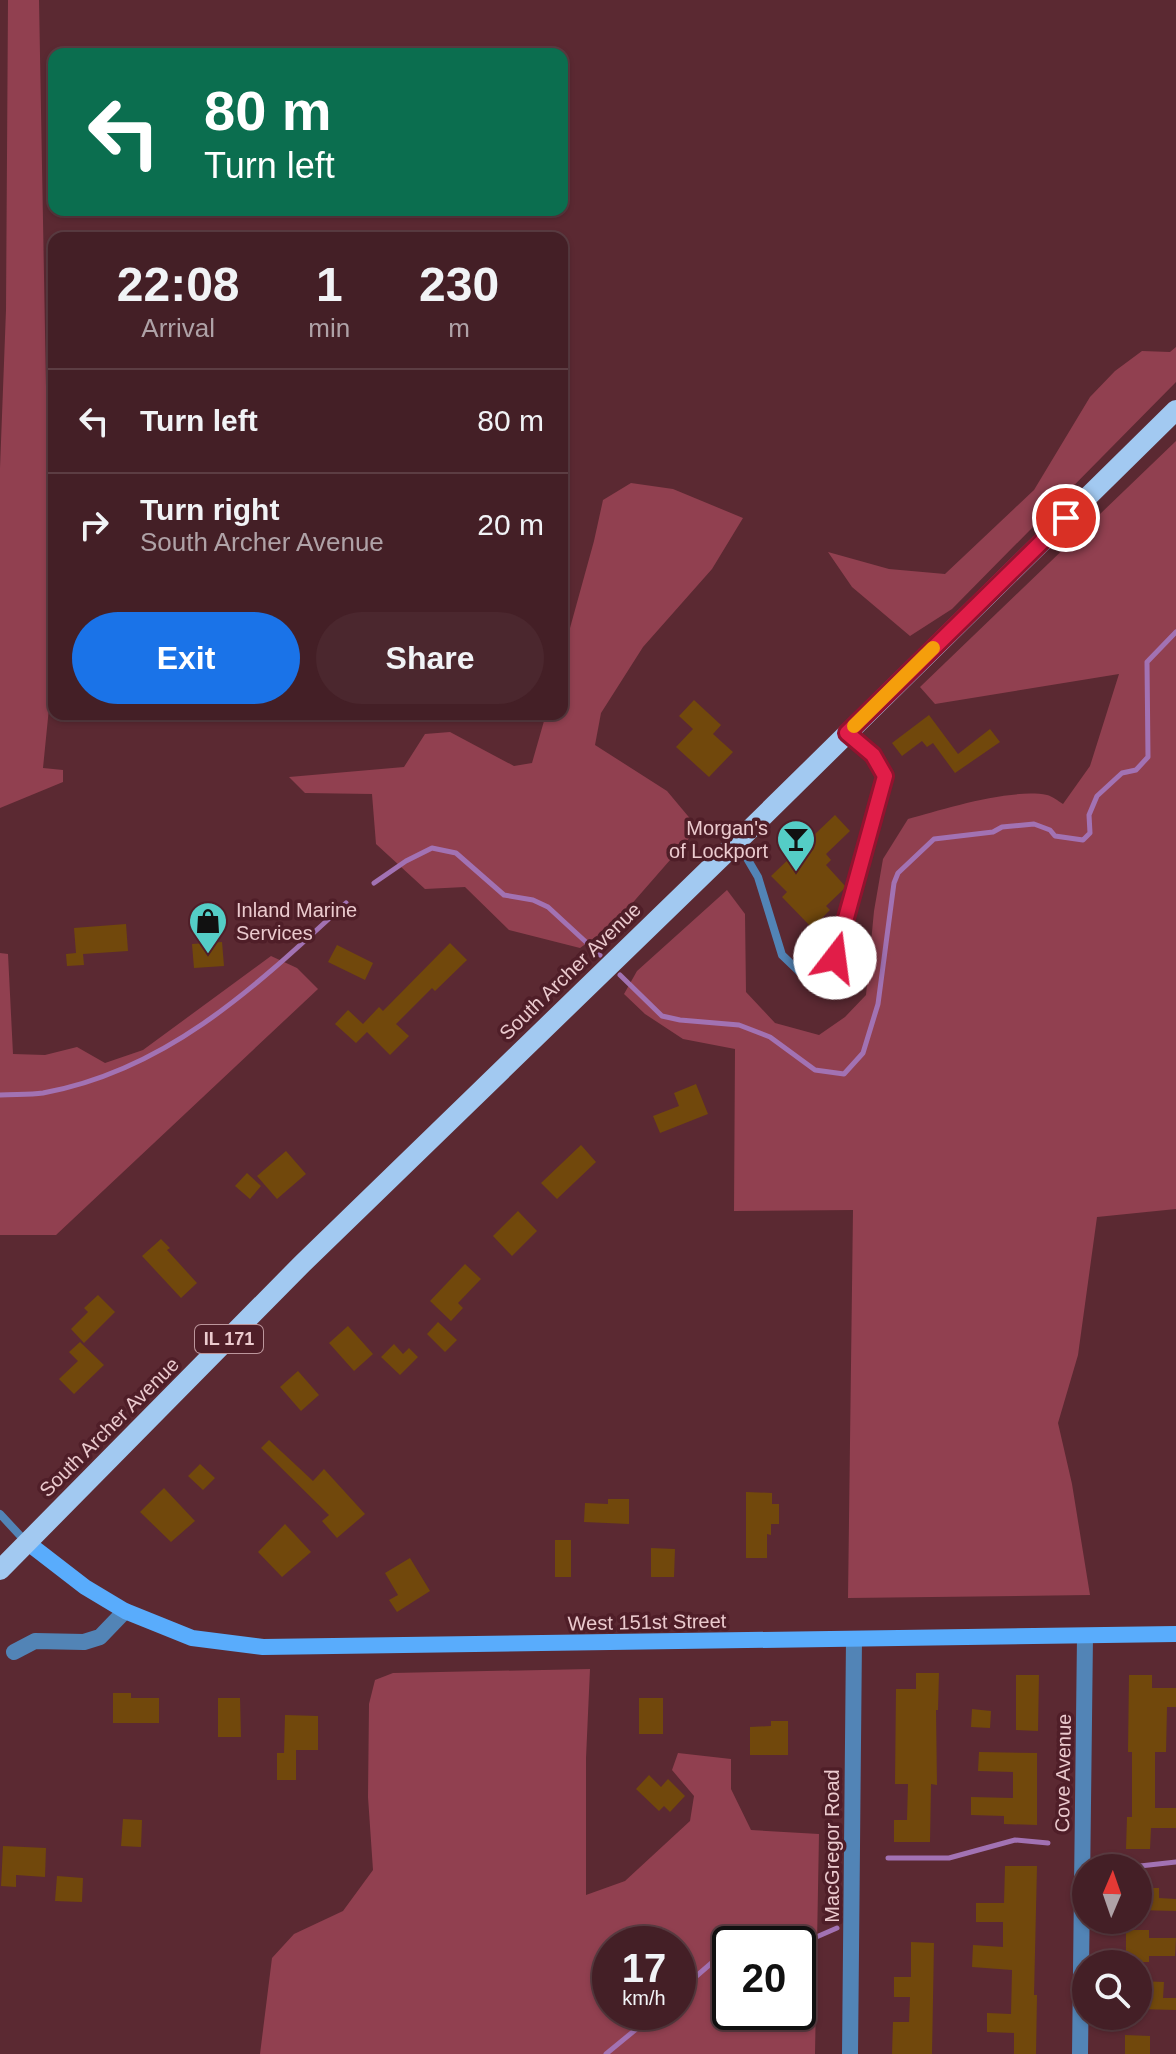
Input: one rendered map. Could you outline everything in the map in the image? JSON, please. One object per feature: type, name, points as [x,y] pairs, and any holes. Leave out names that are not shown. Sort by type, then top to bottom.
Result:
[{"type":"main road","name":"South Archer Avenue","points":[[0,1570],[302,1264],[1176,410]]},
{"type":"street","name":"West 151st Street","points":[[28,1543],[85,1587],[125,1611],[192,1638],[263,1647],[1176,1634]]},
{"type":"street","points":[[14,1652],[35,1641],[84,1642],[100,1637],[125,1611]]},
{"type":"street","name":"Cove Avenue","points":[[1080,2054],[1085,1636]]},
{"type":"street","name":"MacGregor Road","points":[[850,2054],[854,1639]]},
{"type":"lane","points":[[737,842],[758,877],[782,955],[805,977],[835,958],[885,776],[873,755],[847,733]]},
{"type":"lane","points":[[0,1514],[28,1543]]},
{"type":"shaded area","points":[[8,0],[39,0],[48,390],[48,718],[43,768],[63,770],[63,782],[0,808],[0,468],[6,310]]},
{"type":"shaded area","points":[[1176,347],[1176,382],[952,609],[910,636],[852,587],[828,552],[889,569],[945,574],[1034,490],[1090,397],[1115,371],[1142,351],[1170,352]]},
{"type":"shaded area","points":[[1176,441],[1176,1209],[1097,1217],[1078,1355],[1058,1423],[1072,1484],[1090,1595],[848,1598],[853,1210],[734,1211],[735,1049],[683,1039],[645,1014],[624,994],[637,971],[727,890],[745,914],[746,992],[775,1023],[819,1035],[845,1017],[866,995],[874,911],[883,859],[908,819],[1015,794],[1047,795],[1063,804],[1090,766],[1119,674],[935,704],[920,687]]},
{"type":"shaded area","points":[[631,483],[673,489],[743,518],[712,569],[643,647],[601,713],[595,745],[667,791],[698,828],[615,923],[580,948],[509,930],[465,887],[425,889],[376,844],[372,794],[305,793],[289,777],[404,767],[425,734],[450,732],[514,766],[532,763],[544,720],[568,720],[568,635],[603,500]]},
{"type":"shaded area","points":[[0,953],[8,954],[13,1054],[45,1055],[77,1047],[105,1063],[143,1050],[271,956],[297,968],[318,989],[56,1235],[0,1235]]},
{"type":"shaded area","points":[[590,1669],[586,1758],[586,1895],[625,1881],[690,1821],[694,1796],[672,1770],[678,1753],[731,1759],[731,1789],[751,1830],[819,1834],[816,1999],[816,1926],[712,1926],[712,2030],[815,2030],[815,2054],[260,2054],[272,1958],[294,1934],[343,1911],[373,1870],[368,1797],[369,1704],[375,1680],[393,1673]]},
{"type":"building","points":[[694,700],[721,725],[713,734],[733,752],[709,777],[676,747],[693,729],[679,716]]},
{"type":"building","points":[[929,715],[958,754],[990,729],[1000,742],[955,773],[933,743],[927,747],[922,741],[902,756],[892,743]]},
{"type":"building","name":"Morgan's of Lockport","points":[[835,815],[850,831],[826,854],[831,860],[826,865],[846,887],[826,906],[830,910],[812,928],[782,897],[787,892],[771,876]]},
{"type":"building","points":[[126,924],[128,951],[83,954],[84,965],[67,966],[66,954],[76,953],[74,928]]},
{"type":"building","name":"Inland Marine Services","points":[[222,942],[224,966],[194,968],[192,944]]},
{"type":"building","points":[[450,943],[467,960],[435,991],[432,988],[396,1024],[409,1036],[390,1055],[367,1032],[356,1043],[335,1024],[348,1010],[363,1024],[379,1007],[383,1011]]},
{"type":"building","points":[[337,945],[373,963],[365,980],[328,962]]},
{"type":"building","points":[[696,1084],[708,1114],[660,1133],[653,1116],[679,1106],[674,1093]]},
{"type":"building","points":[[581,1145],[596,1162],[557,1199],[541,1183]]},
{"type":"building","points":[[286,1151],[306,1174],[277,1199],[257,1176]]},
{"type":"building","points":[[247,1173],[261,1186],[250,1199],[235,1186]]},
{"type":"building","points":[[518,1211],[537,1231],[512,1256],[493,1236]]},
{"type":"building","points":[[161,1239],[197,1283],[181,1298],[142,1256]]},
{"type":"building","points":[[465,1264],[481,1279],[458,1303],[463,1308],[451,1321],[430,1301]]},
{"type":"building","points":[[98,1295],[115,1312],[84,1343],[71,1329],[88,1312],[84,1308]]},
{"type":"building","points":[[438,1322],[457,1340],[445,1352],[427,1334]]},
{"type":"building","points":[[348,1326],[373,1354],[354,1371],[329,1343]]},
{"type":"building","points":[[80,1342],[104,1365],[74,1394],[59,1379],[78,1361],[69,1352]]},
{"type":"building","points":[[394,1344],[403,1354],[409,1348],[418,1357],[400,1375],[381,1357]]},
{"type":"building","points":[[298,1371],[319,1395],[301,1411],[280,1387]]},
{"type":"building","points":[[269,1440],[313,1481],[324,1469],[365,1514],[337,1538],[322,1521],[329,1515],[261,1448]]},
{"type":"building","points":[[200,1464],[215,1478],[203,1490],[188,1476]]},
{"type":"building","points":[[164,1488],[195,1521],[171,1542],[140,1512]]},
{"type":"building","points":[[746,1492],[772,1493],[772,1504],[779,1504],[779,1524],[771,1524],[771,1535],[767,1534],[767,1558],[746,1558]]},
{"type":"building","points":[[608,1499],[629,1499],[629,1524],[584,1522],[585,1503],[608,1504]]},
{"type":"building","points":[[285,1524],[311,1552],[282,1577],[258,1552]]},
{"type":"building","points":[[555,1540],[571,1540],[571,1577],[555,1577]]},
{"type":"building","points":[[651,1548],[675,1549],[674,1577],[651,1577]]},
{"type":"building","points":[[410,1558],[430,1591],[397,1612],[389,1600],[398,1595],[385,1573]]},
{"type":"building","points":[[916,1673],[939,1673],[937,1785],[931,1784],[930,1842],[894,1842],[894,1820],[907,1820],[908,1784],[895,1784],[896,1689],[916,1689]]},
{"type":"building","points":[[1016,1675],[1039,1675],[1038,1731],[1016,1730]]},
{"type":"building","points":[[1129,1675],[1152,1675],[1152,1688],[1176,1688],[1176,1707],[1167,1707],[1166,1752],[1155,1752],[1155,1808],[1176,1808],[1176,1828],[1151,1828],[1150,1849],[1126,1849],[1127,1817],[1132,1817],[1132,1752],[1128,1752]]},
{"type":"building","points":[[113,1693],[131,1693],[131,1698],[159,1698],[159,1723],[113,1723]]},
{"type":"building","points":[[218,1698],[240,1698],[241,1737],[218,1737]]},
{"type":"building","points":[[639,1698],[663,1698],[663,1734],[639,1734]]},
{"type":"building","points":[[972,1709],[991,1711],[990,1728],[971,1727]]},
{"type":"building","points":[[285,1715],[318,1716],[318,1750],[296,1750],[296,1780],[277,1780],[277,1753],[284,1753]]},
{"type":"building","points":[[771,1721],[788,1721],[788,1755],[750,1755],[750,1727],[771,1726]]},
{"type":"building","points":[[979,1752],[1037,1753],[1037,1825],[1004,1824],[1004,1816],[971,1815],[971,1797],[1013,1798],[1013,1772],[978,1771]]},
{"type":"building","points":[[649,1775],[661,1787],[668,1779],[685,1796],[670,1812],[664,1806],[659,1811],[636,1789]]},
{"type":"building","points":[[123,1819],[142,1820],[141,1847],[121,1846]]},
{"type":"building","points":[[3,1846],[46,1848],[45,1877],[16,1875],[16,1887],[1,1886]]},
{"type":"building","points":[[1005,1866],[1037,1866],[1036,2054],[1014,2054],[1014,2033],[987,2032],[987,2013],[1011,2014],[1012,1970],[972,1967],[973,1945],[1003,1947],[1003,1922],[976,1922],[976,1903],[1004,1903]]},
{"type":"building","points":[[57,1876],[83,1878],[82,1902],[55,1901]]},
{"type":"building","points":[[1152,1888],[1159,1888],[1159,1898],[1176,1899],[1176,1911],[1152,1910]]},
{"type":"building","points":[[1126,1934],[1176,1938],[1175,1956],[1152,1956],[1152,1950],[1126,1950]]},
{"type":"building","points":[[911,1942],[934,1943],[932,2054],[892,2054],[893,2022],[909,2022],[910,1997],[894,1997],[894,1977],[911,1977]]},
{"type":"building","points":[[1152,1982],[1164,1982],[1163,1998],[1176,1998],[1176,2010],[1152,2009]]},
{"type":"building","points":[[1125,2035],[1150,2036],[1150,2054],[1125,2054]]},
{"type":"waterway","points":[[620,975],[662,1016],[739,1025],[770,1037],[815,1070],[844,1074],[863,1053],[878,1004],[894,883],[898,873],[934,839],[1034,824],[1050,830],[1055,836],[1083,840],[1090,833],[1089,815],[1097,796],[1122,773],[1136,770],[1148,757],[1147,662],[1176,632]]},
{"type":"waterway","points":[[374,883],[432,848],[456,853],[504,895],[533,900],[548,907],[600,955]]},
{"type":"waterway","points":[[0,1095],[43,1093],[88,1082],[170,1045],[244,994],[346,903]]},
{"type":"waterway","points":[[888,1858],[949,1858],[1015,1840],[1048,1843]]},
{"type":"waterway","points":[[1152,1865],[1176,1862]]},
{"type":"waterway","points":[[816,1937],[837,1928]]},
{"type":"waterway","points":[[696,1976],[712,1963]]},
{"type":"waterway","points":[[606,2054],[635,2030]]},
{"type":"slow traffic","points":[[854,726],[933,648]]},
{"type":"place","name":"Morgan's of Lockport","points":[[796,873]]},
{"type":"place","name":"Inland Marine Services","points":[[208,955]]},
{"type":"route","points":[[835,958],[885,776],[873,755],[847,733],[1066,518]]}]
